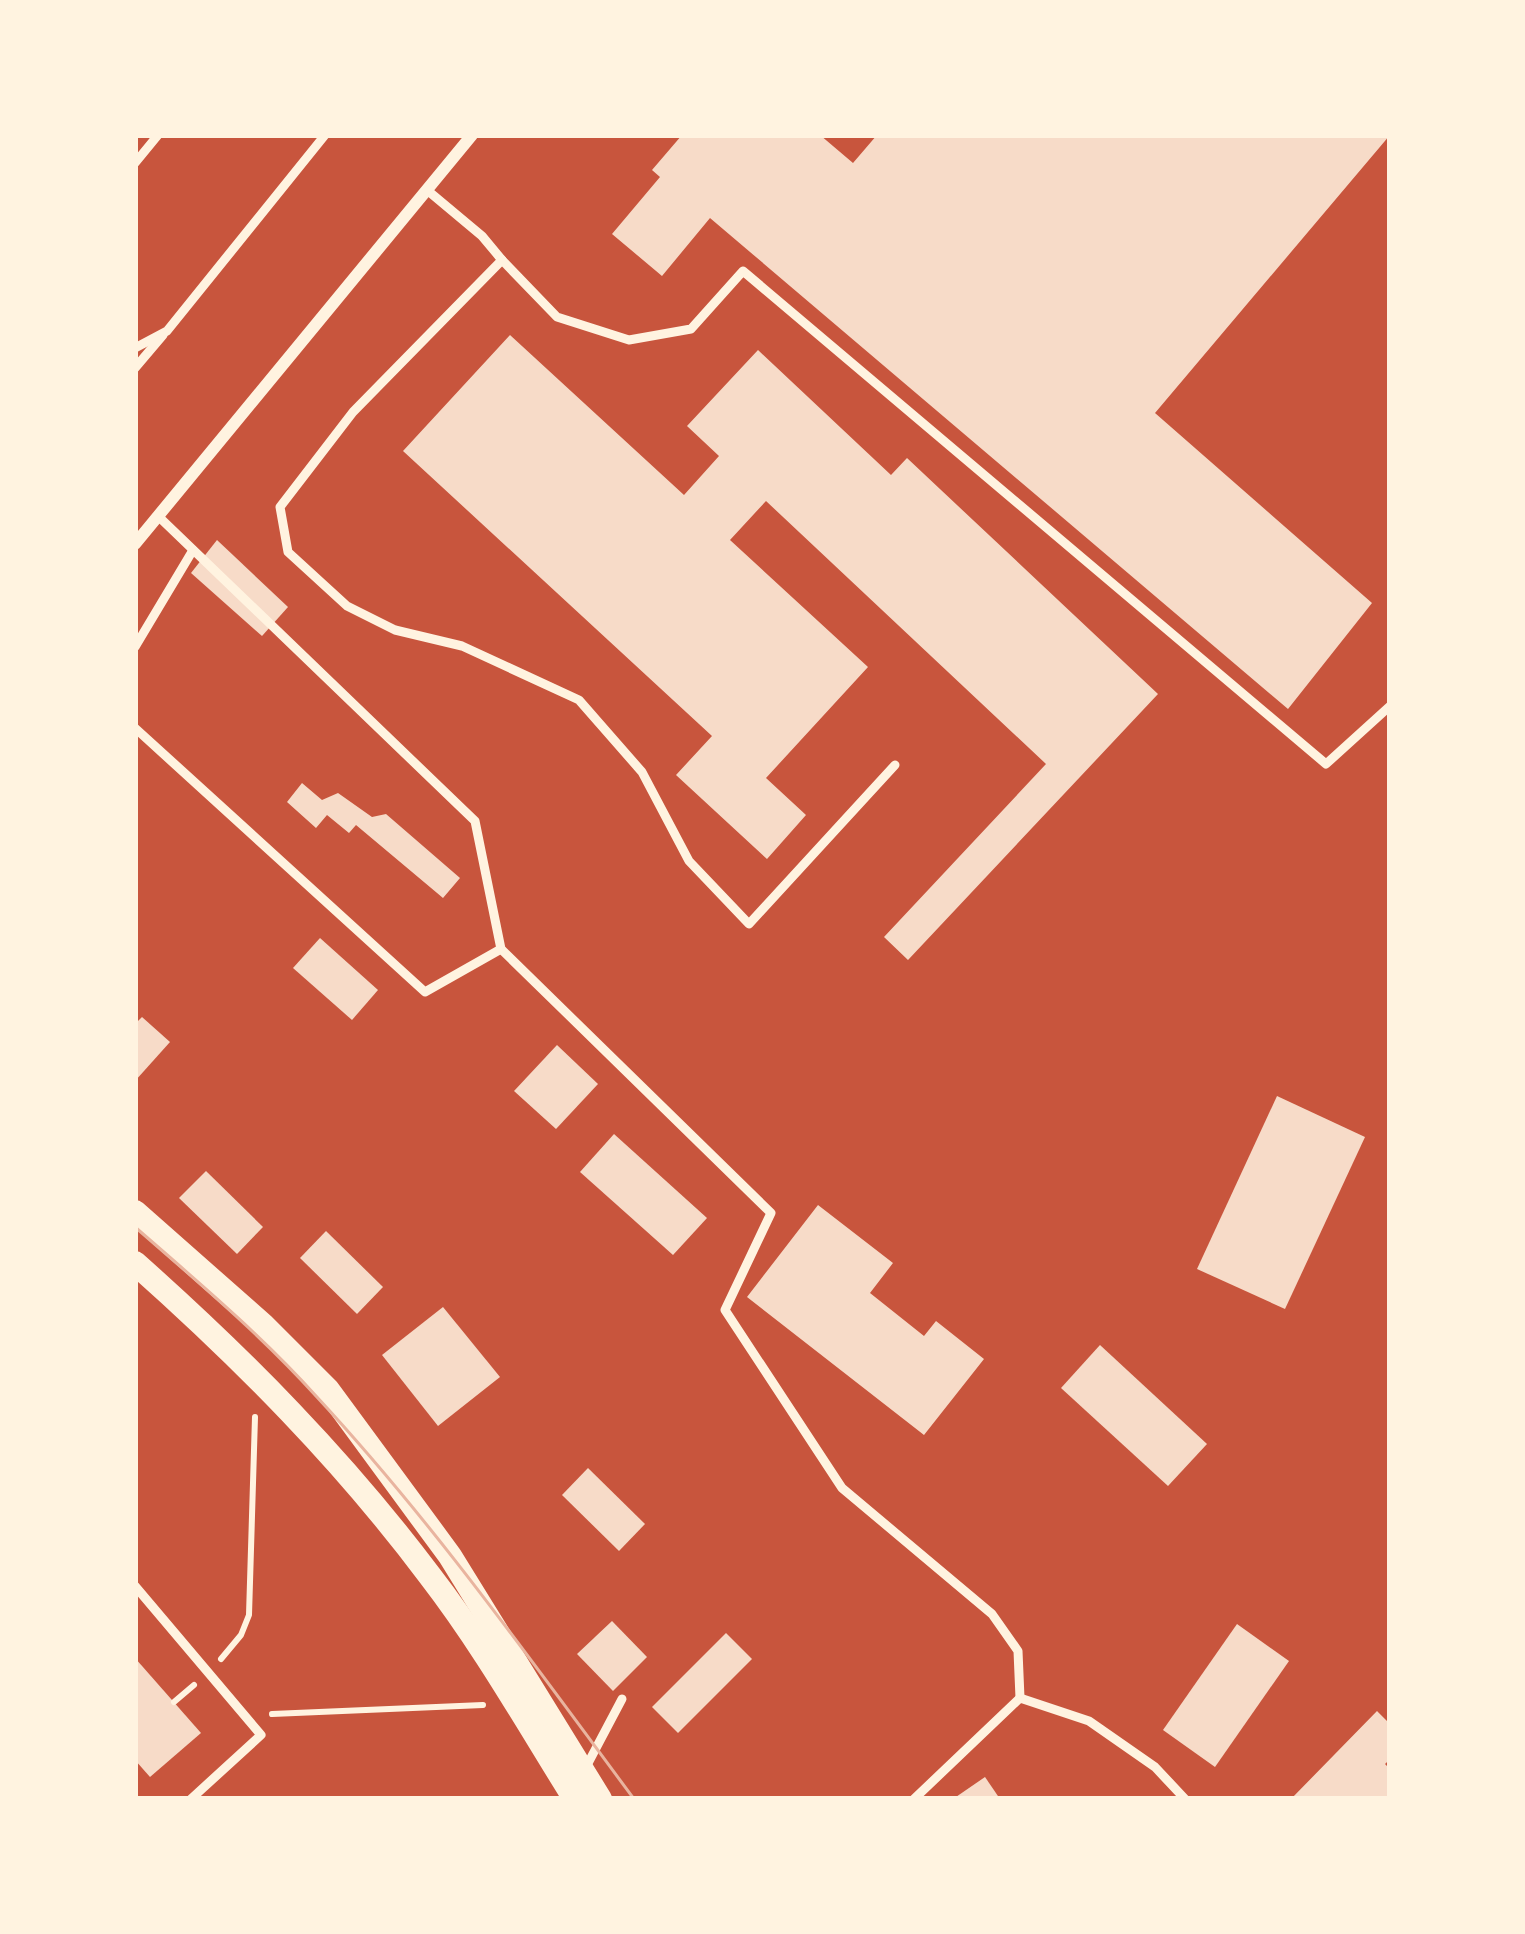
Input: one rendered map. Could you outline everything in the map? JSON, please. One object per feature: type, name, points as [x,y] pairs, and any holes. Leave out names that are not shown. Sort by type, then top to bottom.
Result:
[{"type":"main road","points":[[135,1212],[328,1390],[450,1556],[596,1799]]},
{"type":"main road","points":[[135,1263],[240,1357],[368,1498],[461,1620],[575,1799]]},
{"type":"street","points":[[135,544],[472,135]]},
{"type":"lane","points":[[135,164],[158,135]]},
{"type":"lane","points":[[135,368],[325,135]]},
{"type":"lane","points":[[427,190],[482,236],[557,317],[629,340],[691,329],[743,271],[1326,764],[1390,706]]},
{"type":"lane","points":[[502,260],[353,412],[280,507],[288,551],[347,606],[395,630],[462,646],[579,700],[642,772],[689,861],[749,924],[895,764]]},
{"type":"lane","points":[[135,348],[167,331]]},
{"type":"lane","points":[[158,516],[475,820],[501,949],[771,1213],[724,1310],[842,1488],[992,1614],[1018,1651],[1020,1698],[914,1799]]},
{"type":"lane","points":[[135,647],[194,550]]},
{"type":"lane","points":[[135,728],[425,992],[501,949]]},
{"type":"lane","points":[[135,1586],[261,1735],[191,1799]]},
{"type":"lane","points":[[1020,1698],[1089,1721],[1155,1767],[1185,1799]]},
{"type":"lane","points":[[582,1774],[622,1699]]},
{"type":"path","points":[[174,1702],[241,1635],[249,1615],[254,1406]]},
{"type":"path","points":[[254,1725],[279,1712],[483,1705]]},
{"type":"building","points":[[682,135],[820,135],[853,163],[877,135],[1390,135],[1155,413],[1372,603],[1288,709],[710,218],[662,276],[612,234],[660,177],[652,170]]},
{"type":"building","points":[[510,335],[684,495],[719,456],[687,426],[758,350],[891,475],[907,458],[1158,694],[908,960],[884,937],[1046,764],[766,501],[730,540],[868,667],[766,778],[806,815],[767,859],[676,775],[712,736],[403,451]]},
{"type":"building","points":[[217,540],[288,607],[262,636],[191,573]]},
{"type":"building","points":[[302,783],[322,800],[338,793],[372,817],[386,814],[460,878],[443,898],[356,825],[349,833],[327,815],[316,828],[287,802]]},
{"type":"building","points":[[320,938],[378,990],[352,1020],[293,968]]},
{"type":"building","points":[[142,1017],[170,1042],[135,1081],[135,1024]]},
{"type":"building","points":[[557,1045],[598,1084],[556,1129],[514,1091]]},
{"type":"building","points":[[1277,1096],[1365,1137],[1285,1309],[1197,1269]]},
{"type":"building","points":[[614,1134],[707,1218],[673,1255],[580,1172]]},
{"type":"building","points":[[206,1171],[263,1227],[237,1254],[179,1198]]},
{"type":"building","points":[[818,1205],[893,1263],[870,1293],[924,1336],[936,1321],[984,1359],[924,1435],[747,1297]]},
{"type":"building","points":[[326,1231],[383,1287],[357,1314],[300,1258]]},
{"type":"building","points":[[443,1307],[500,1377],[438,1426],[382,1355]]},
{"type":"building","points":[[1100,1345],[1207,1444],[1168,1486],[1061,1388]]},
{"type":"building","points":[[588,1468],[645,1524],[619,1551],[562,1495]]},
{"type":"building","points":[[612,1621],[647,1657],[613,1691],[577,1654]]},
{"type":"building","points":[[1237,1624],[1289,1661],[1215,1767],[1163,1730]]},
{"type":"building","points":[[726,1633],[752,1659],[678,1733],[652,1707]]},
{"type":"building","points":[[135,1658],[201,1733],[150,1777],[135,1760]]},
{"type":"building","points":[[1377,1711],[1390,1724],[1390,1759],[1385,1764],[1390,1769],[1390,1799],[1291,1799]]},
{"type":"building","points":[[985,1777],[1000,1799],[953,1799]]},
{"type":"tram line","points":[[135,1227],[273,1351],[359,1444],[481,1593],[634,1799]]}]
